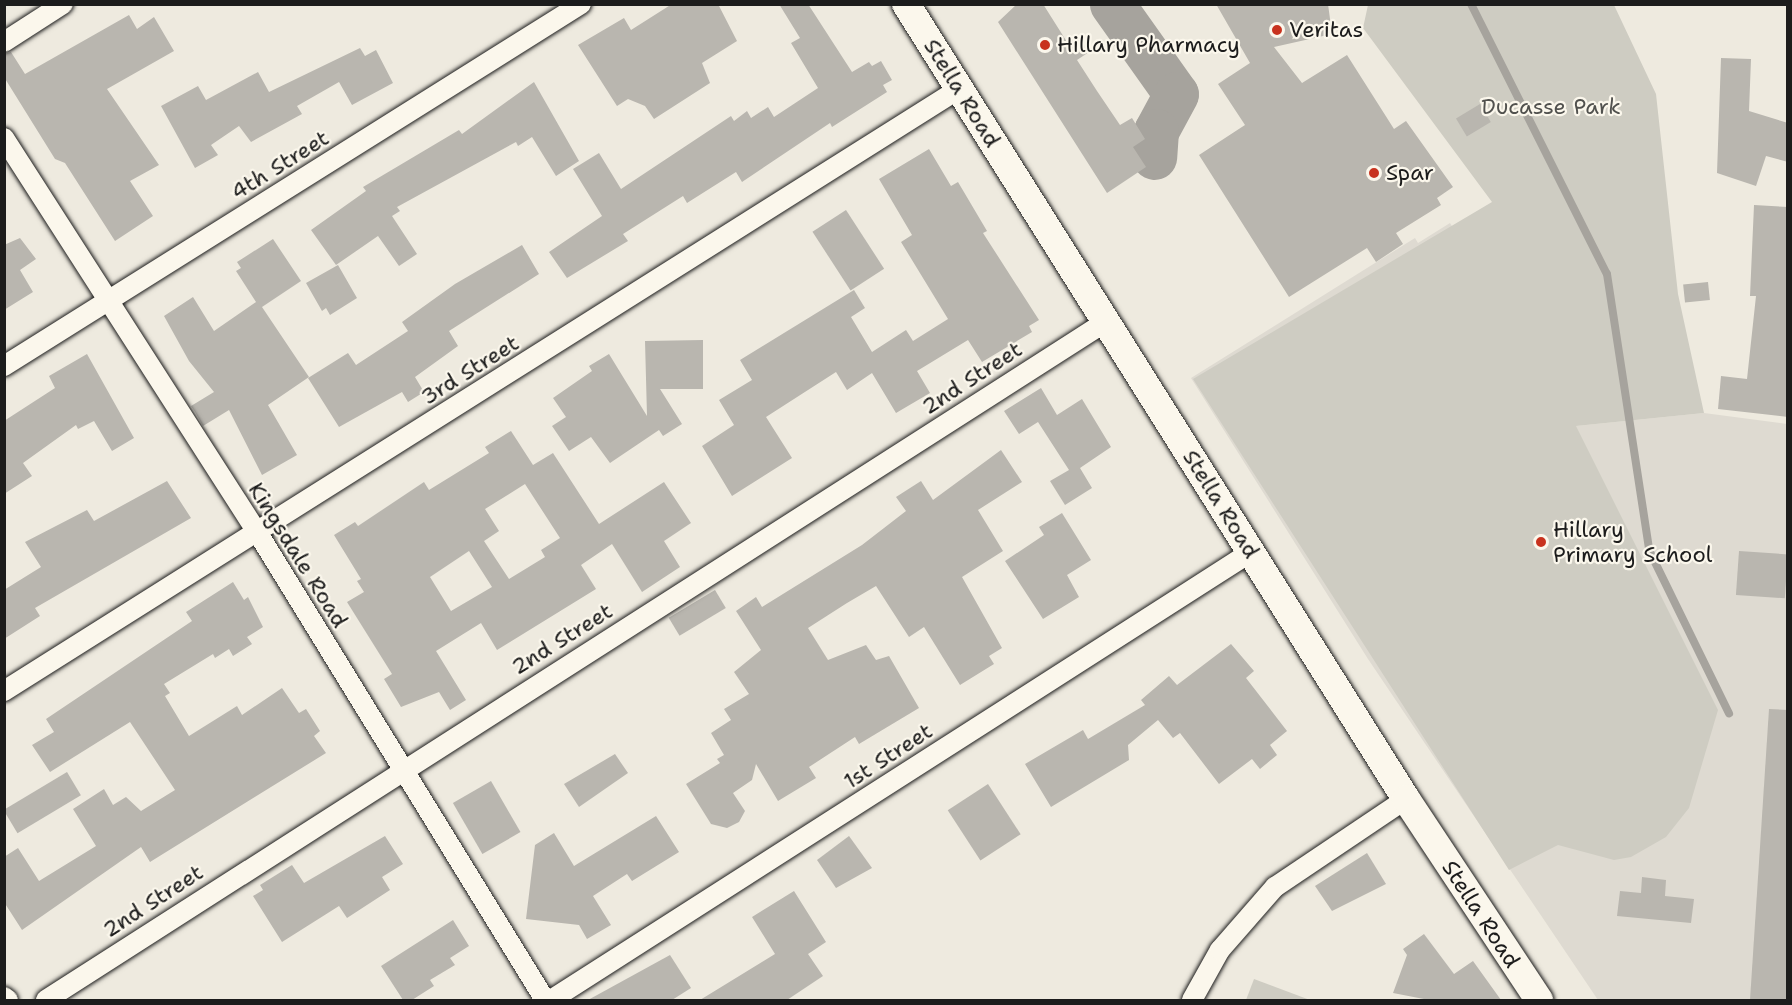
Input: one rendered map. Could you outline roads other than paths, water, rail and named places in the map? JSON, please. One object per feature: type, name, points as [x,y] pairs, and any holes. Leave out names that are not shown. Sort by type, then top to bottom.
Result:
[{"type":"main road","name":"Stella Road","points":[[906,4],[1406,799],[1539,1000]]},
{"type":"street","points":[[4,42],[63,4]]},
{"type":"street","name":"4th Street","points":[[4,366],[580,4]]},
{"type":"street","name":"3rd Street","points":[[4,691],[256,530],[959,89]]},
{"type":"street","name":"Kingsdale Road","points":[[4,138],[256,530],[545,1000]]},
{"type":"street","name":"2nd Street","points":[[46,1000],[402,768],[1107,321]]},
{"type":"street","name":"1st Street","points":[[551,1000],[1251,552]]},
{"type":"street","points":[[1192,1000],[1220,950],[1275,887],[1406,799]]},
{"type":"street","points":[[4,998],[8,1000]]},
{"type":"waterway","points":[[1112,4],[1176,94],[1156,131],[1154,157]]},
{"type":"waterway","points":[[1471,4],[1607,274],[1649,550],[1729,713]]},
{"type":"place","name":"Veritas","points":[[1277,30]]},
{"type":"place","name":"Hillary Pharmacy","points":[[1045,45]]},
{"type":"place","name":"Spar","points":[[1374,173]]},
{"type":"place","name":"Hillary Primary School","points":[[1541,542]]},
{"type":"park label","name":"Ducasse Park","points":[[1551,107]]}]
